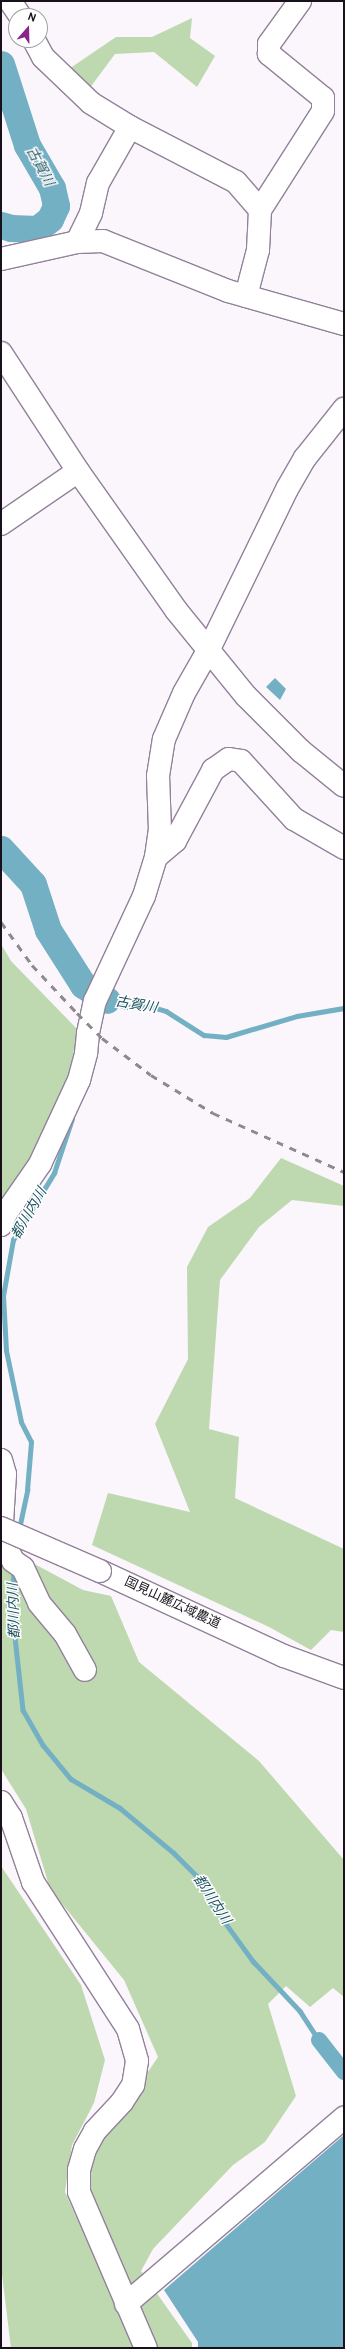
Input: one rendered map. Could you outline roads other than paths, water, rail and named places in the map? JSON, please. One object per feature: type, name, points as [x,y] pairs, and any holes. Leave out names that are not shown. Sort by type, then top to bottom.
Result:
[{"type":"street","points":[[246,296],[258,250],[260,210],[323,111],[323,98],[268,54],[269,44],[298,2]]},
{"type":"street","points":[[38,48],[43,56],[91,103],[130,127],[236,182],[260,210]]},
{"type":"street","points":[[77,242],[91,213],[98,183],[130,127]]},
{"type":"street","points":[[1,259],[77,242],[103,241],[228,291],[344,324]]},
{"type":"street","points":[[1,353],[78,471],[176,610],[252,702],[302,751],[344,786]]},
{"type":"street","points":[[1,1225],[6,1214],[40,1164],[79,1080],[97,996],[144,896],[156,857],[160,830],[158,776],[164,739],[184,693],[208,650],[298,470],[344,409]]},
{"type":"street","points":[[1,524],[78,471]]},
{"type":"street","points":[[156,857],[175,841],[213,770],[229,759],[240,761],[294,819],[344,848]]},
{"type":"street","points":[[1,1460],[5,1474],[2,1523],[4,1543],[18,1564],[39,1603],[65,1634],[85,1670]]},
{"type":"street","name":"国見山麓広域農道","points":[[1,1528],[100,1571],[284,1656],[344,1678]]},
{"type":"street","points":[[1,1802],[11,1818],[33,1882],[128,2029],[138,2060],[133,2085],[122,2102],[96,2131],[85,2149],[79,2170],[78,2192],[146,2348]]},
{"type":"street","points":[[126,2304],[344,2118]]},
{"type":"water","points":[[275,678],[286,689],[280,700],[266,687]]},
{"type":"water","points":[[344,2135],[344,2348],[198,2348],[198,2342],[164,2290]]},
{"type":"waterway","name":"古賀川","points":[[1,64],[27,145],[52,188],[56,206],[50,219],[37,229],[11,228],[1,225]]},
{"type":"waterway","name":"古賀川","points":[[1,849],[33,884],[48,930],[83,985],[107,1000]]},
{"type":"waterway","name":"古賀川","points":[[105,1004],[107,1000],[125,1007],[149,1006],[166,1011],[204,1035],[226,1037],[297,1016],[344,1008]]},
{"type":"waterway","name":"都川内川","points":[[19,1529],[27,1490],[31,1442],[21,1422],[6,1351],[3,1296],[13,1240],[54,1173],[72,1119]]},
{"type":"waterway","name":"都川内川","points":[[14,1570],[12,1610],[23,1710],[43,1745],[71,1779],[120,1808],[174,1853],[201,1880],[211,1903],[253,1961],[300,2011],[319,2040]]},
{"type":"waterway","name":"都川内川","points":[[319,2040],[344,2072]]},
{"type":"railway","points":[[1,922],[32,965],[77,1013],[102,1038],[151,1075],[213,1113],[344,1172]]}]
